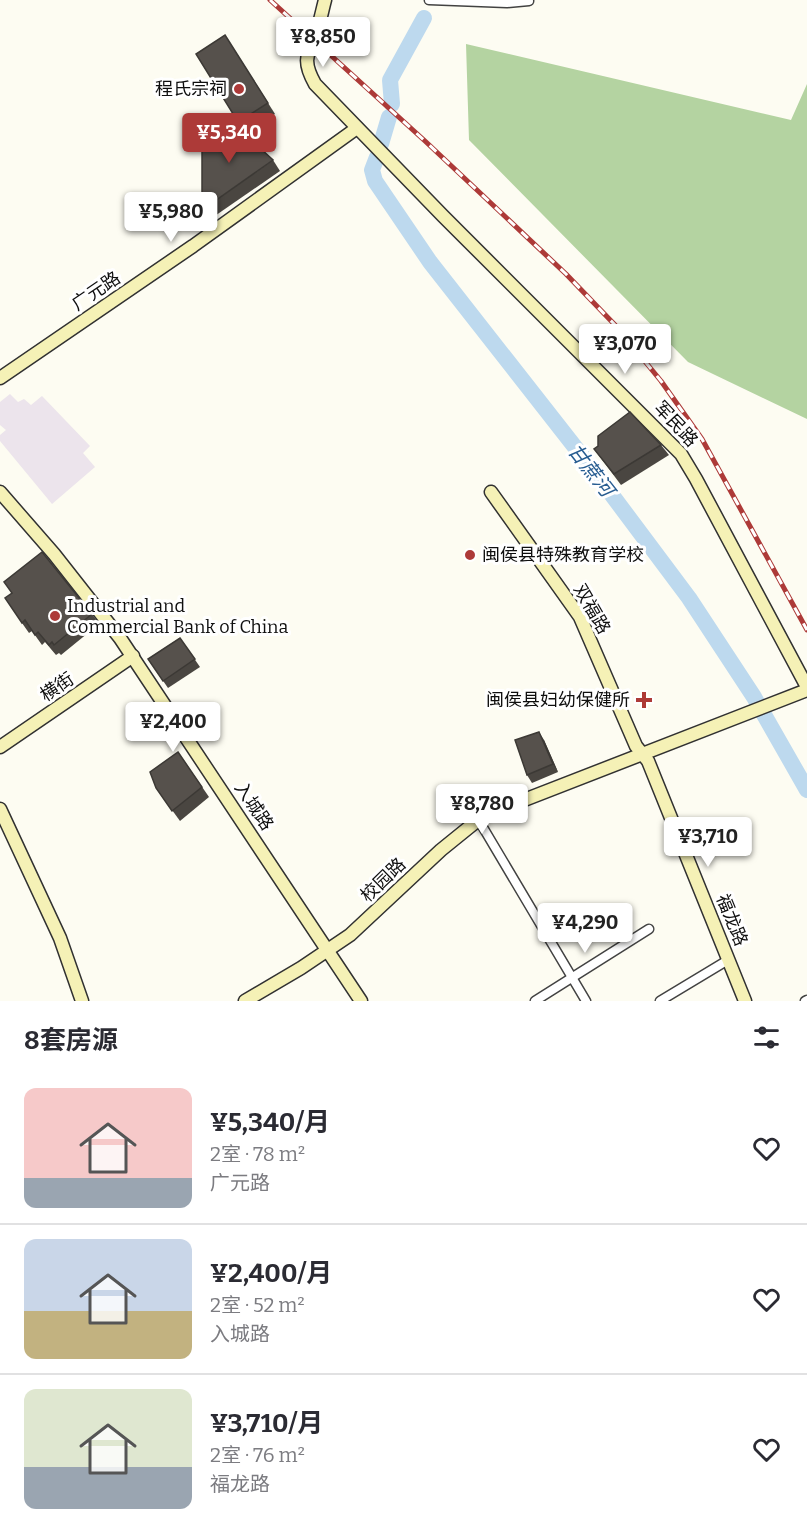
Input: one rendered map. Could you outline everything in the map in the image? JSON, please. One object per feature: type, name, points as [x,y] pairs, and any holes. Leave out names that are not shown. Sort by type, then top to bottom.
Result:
[{"type":"street","name":"军民路","points":[[325,0],[317,30],[306,55],[310,75],[318,88],[681,454],[806,683]]},
{"type":"street","points":[[429,0],[507,3],[529,1]]},
{"type":"street","name":"广元路","points":[[0,378],[194,246],[357,128]]},
{"type":"street","name":"入城路","points":[[0,492],[90,598],[325,953],[362,1001]]},
{"type":"street","name":"双福路","points":[[490,492],[580,617],[636,746],[643,754]]},
{"type":"street","name":"入城路","points":[[0,501],[86,601],[131,658]]},
{"type":"street","name":"横街","points":[[0,747],[131,658]]},
{"type":"street","name":"校园路","points":[[244,1001],[325,953],[360,927],[428,861],[478,819],[770,706],[806,683]]},
{"type":"street","name":"福龙路","points":[[643,754],[648,761],[745,1001]]},
{"type":"street","points":[[0,809],[60,938],[82,1001]]},
{"type":"street","points":[[478,819],[586,1001]]},
{"type":"street","points":[[535,1001],[649,929]]},
{"type":"street","name":"入城路","points":[[325,953],[351,1001]]},
{"type":"street","points":[[660,1001],[728,960]]},
{"type":"shaded area","points":[[10,394],[18,402],[24,399],[31,405],[42,396],[90,446],[83,453],[95,467],[52,504],[0,441],[0,435],[6,430],[0,425],[0,402]]},
{"type":"green space","points":[[466,44],[791,120],[807,84],[807,419],[688,362],[469,140]]},
{"type":"building","name":"程氏宗祠","points":[[225,35],[268,103],[238,122],[196,54]]},
{"type":"building","points":[[236,126],[273,160],[202,210],[202,148]]},
{"type":"building","points":[[630,412],[661,445],[614,474],[594,449],[598,446],[598,436]]},
{"type":"building","name":"Industrial and Commercial Bank of China","points":[[42,552],[92,614],[54,645],[52,642],[49,645],[38,632],[35,635],[25,620],[22,623],[5,598],[12,593],[4,582]]},
{"type":"building","points":[[180,638],[195,659],[163,681],[148,659]]},
{"type":"building","points":[[539,732],[553,764],[527,775],[515,740]]},
{"type":"building","points":[[178,752],[202,787],[172,811],[156,788],[150,772]]},
{"type":"waterway","name":"甘蔗河","points":[[392,104],[390,80],[424,18]]},
{"type":"waterway","name":"甘蔗河","points":[[381,144],[389,117]]},
{"type":"waterway","name":"甘蔗河","points":[[377,157],[372,170],[375,181],[430,262],[600,479],[689,598],[754,697],[807,790]]},
{"type":"railway","points":[[270,0],[425,141],[566,274],[616,326],[661,381],[702,439],[807,630]]},
{"type":"place","name":"程氏宗祠","points":[[239,89]]},
{"type":"place","name":"闽侯县特殊教育学校","points":[[470,555]]},
{"type":"place","name":"Industrial and Commercial Bank of China","points":[[55,616]]},
{"type":"place","name":"闽侯县妇幼保健所","points":[[644,700]]}]
